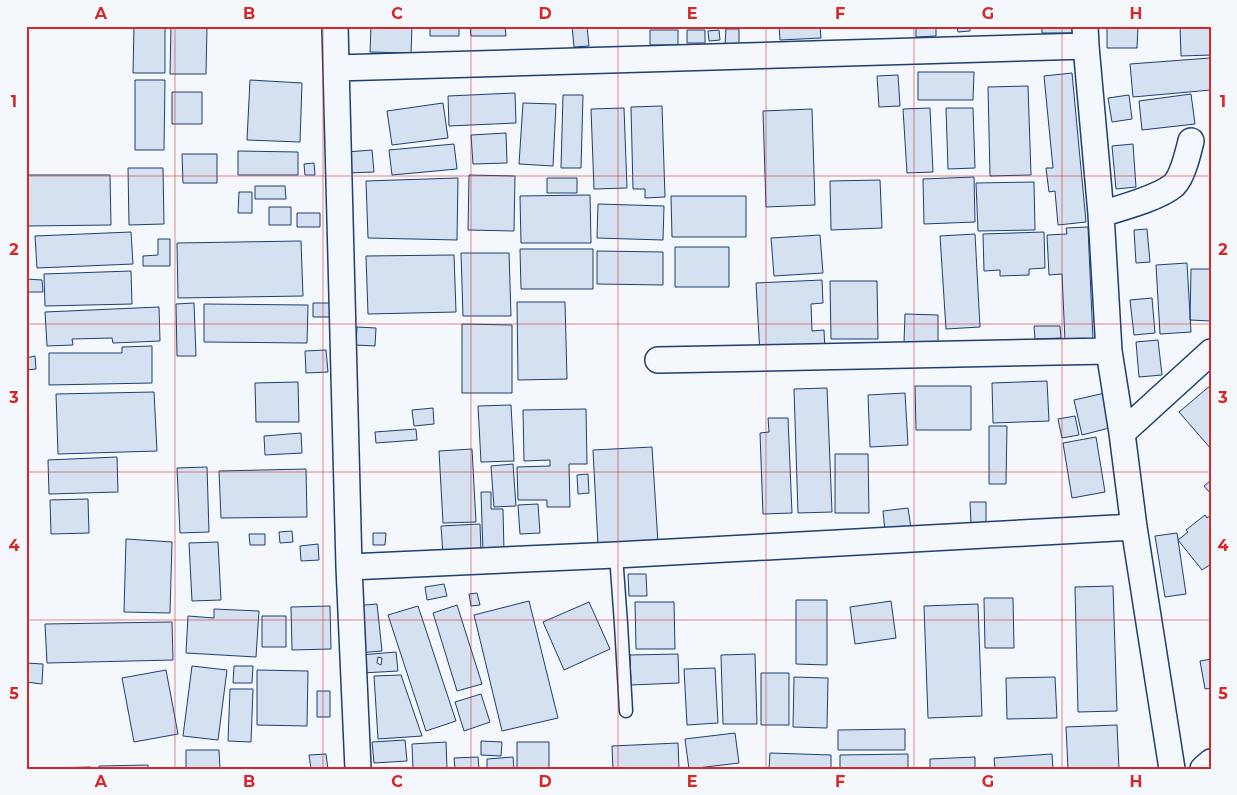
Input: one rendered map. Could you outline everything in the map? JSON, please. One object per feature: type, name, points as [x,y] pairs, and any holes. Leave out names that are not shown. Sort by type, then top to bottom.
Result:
[{"type":"street","points":[[335,26],[349,566],[358,769]]},
{"type":"street","points":[[336,68],[1085,36],[1101,214],[1109,351],[1134,527],[1172,769]]},
{"type":"street","points":[[1101,214],[1159,194],[1175,184],[1186,162],[1191,141]]},
{"type":"street","points":[[658,360],[1109,351]]},
{"type":"street","points":[[1122,433],[1211,352]]},
{"type":"street","points":[[349,566],[1134,527]]},
{"type":"street","points":[[1203,769],[1211,762]]},
{"type":"lane","points":[[616,554],[626,711]]},
{"type":"building","points":[[134,26],[165,26],[165,73],[133,73]]},
{"type":"building","points":[[171,26],[207,26],[206,74],[170,74]]},
{"type":"building","points":[[371,26],[412,26],[411,53],[370,52]]},
{"type":"building","points":[[430,26],[459,26],[459,36],[430,36]]},
{"type":"building","points":[[470,26],[505,26],[506,36],[471,36]]},
{"type":"building","points":[[572,26],[587,26],[589,46],[574,47]]},
{"type":"building","points":[[779,26],[820,26],[821,38],[780,40]]},
{"type":"building","points":[[916,26],[936,26],[936,36],[916,37]]},
{"type":"building","points":[[957,26],[970,26],[970,31],[958,32]]},
{"type":"building","points":[[1042,26],[1075,26],[1075,33],[1042,33]]},
{"type":"building","points":[[1107,26],[1138,26],[1137,48],[1107,48]]},
{"type":"building","points":[[1180,26],[1211,26],[1211,55],[1181,56]]},
{"type":"building","points":[[726,29],[739,29],[739,44],[725,44]]},
{"type":"building","points":[[650,30],[678,30],[678,45],[650,45]]},
{"type":"building","points":[[687,30],[705,30],[705,43],[687,43]]},
{"type":"building","points":[[719,30],[720,40],[709,41],[708,31]]},
{"type":"building","points":[[1210,58],[1211,90],[1133,97],[1130,64]]},
{"type":"building","points":[[918,72],[974,72],[973,100],[918,100]]},
{"type":"building","points":[[1072,73],[1086,222],[1058,225],[1055,191],[1049,192],[1046,168],[1053,168],[1044,76]]},
{"type":"building","points":[[898,75],[900,106],[879,107],[877,76]]},
{"type":"building","points":[[135,80],[165,80],[164,150],[135,150]]},
{"type":"building","points":[[250,80],[302,83],[300,142],[247,140]]},
{"type":"building","points":[[1028,86],[1031,175],[990,176],[988,87]]},
{"type":"building","points":[[172,92],[202,92],[202,124],[172,124]]},
{"type":"building","points":[[515,93],[516,123],[449,126],[448,96]]},
{"type":"building","points":[[1191,94],[1195,124],[1142,130],[1139,101]]},
{"type":"building","points":[[563,95],[583,95],[581,168],[561,168]]},
{"type":"building","points":[[1129,95],[1132,119],[1112,122],[1108,98]]},
{"type":"building","points":[[443,103],[448,138],[392,145],[387,111]]},
{"type":"building","points":[[523,103],[556,104],[553,166],[519,164]]},
{"type":"building","points":[[662,106],[665,197],[645,198],[645,189],[633,189],[631,107]]},
{"type":"building","points":[[624,108],[627,188],[594,189],[591,109]]},
{"type":"building","points":[[930,108],[933,172],[907,173],[903,109]]},
{"type":"building","points":[[946,108],[973,108],[975,168],[948,169]]},
{"type":"building","points":[[812,109],[815,205],[766,207],[763,111]]},
{"type":"building","points":[[506,133],[507,163],[473,164],[471,135]]},
{"type":"building","points":[[454,144],[457,169],[392,175],[389,150]]},
{"type":"building","points":[[1133,144],[1136,187],[1116,189],[1112,146]]},
{"type":"building","points":[[372,150],[374,172],[347,173],[346,152]]},
{"type":"building","points":[[238,151],[298,152],[298,175],[238,175]]},
{"type":"building","points":[[182,154],[217,154],[217,183],[183,183]]},
{"type":"building","points":[[314,163],[315,175],[305,175],[304,164]]},
{"type":"building","points":[[128,168],[163,168],[164,224],[129,225]]},
{"type":"building","points":[[26,175],[110,175],[111,225],[26,226]]},
{"type":"building","points":[[469,175],[515,176],[514,231],[468,230]]},
{"type":"building","points":[[974,177],[975,222],[924,224],[923,179]]},
{"type":"building","points":[[458,178],[457,240],[368,238],[366,181]]},
{"type":"building","points":[[547,178],[577,178],[577,193],[547,193]]},
{"type":"building","points":[[880,180],[882,228],[831,230],[830,181]]},
{"type":"building","points":[[1034,182],[1035,230],[978,231],[976,183]]},
{"type":"building","points":[[255,186],[285,186],[286,199],[255,199]]},
{"type":"building","points":[[239,192],[252,192],[252,213],[238,213]]},
{"type":"building","points":[[590,195],[591,243],[521,243],[520,196]]},
{"type":"building","points":[[671,196],[746,196],[746,237],[672,237]]},
{"type":"building","points":[[598,204],[664,206],[663,240],[597,238]]},
{"type":"building","points":[[269,207],[291,207],[291,225],[269,225]]},
{"type":"building","points":[[297,213],[320,213],[320,227],[297,227]]},
{"type":"building","points":[[1088,227],[1093,340],[1065,341],[1062,274],[1049,275],[1047,235],[1067,234],[1066,228]]},
{"type":"building","points":[[1147,229],[1150,262],[1136,263],[1134,230]]},
{"type":"building","points":[[131,232],[133,264],[37,268],[35,236]]},
{"type":"building","points":[[1044,232],[1045,268],[1029,269],[1029,275],[1000,276],[1000,270],[984,271],[983,234]]},
{"type":"building","points":[[975,234],[980,327],[946,329],[940,236]]},
{"type":"building","points":[[820,235],[823,273],[774,276],[771,238]]},
{"type":"building","points":[[158,239],[170,239],[170,266],[143,266],[143,256],[158,255]]},
{"type":"building","points":[[301,241],[303,296],[178,298],[177,243]]},
{"type":"building","points":[[675,247],[729,247],[729,287],[675,287]]},
{"type":"building","points":[[520,249],[593,249],[593,289],[521,289]]},
{"type":"building","points":[[597,251],[663,252],[663,285],[597,284]]},
{"type":"building","points":[[461,253],[509,253],[511,316],[463,316]]},
{"type":"building","points":[[454,255],[456,312],[368,314],[366,256]]},
{"type":"building","points":[[1187,263],[1191,332],[1160,334],[1156,265]]},
{"type":"building","points":[[1191,269],[1211,269],[1211,321],[1190,320]]},
{"type":"building","points":[[131,271],[132,304],[45,306],[44,274]]},
{"type":"building","points":[[26,279],[42,280],[43,292],[26,292]]},
{"type":"building","points":[[822,280],[823,303],[811,304],[812,331],[824,330],[825,351],[760,355],[756,283]]},
{"type":"building","points":[[830,281],[877,281],[878,339],[831,339]]},
{"type":"building","points":[[1152,298],[1155,333],[1134,335],[1130,300]]},
{"type":"building","points":[[517,302],[565,302],[567,379],[518,380]]},
{"type":"building","points":[[194,303],[196,356],[177,356],[176,304]]},
{"type":"building","points":[[313,303],[330,303],[330,317],[313,317]]},
{"type":"building","points":[[204,304],[308,305],[307,343],[204,342]]},
{"type":"building","points":[[159,307],[160,341],[113,343],[112,338],[72,339],[73,345],[47,346],[45,312]]},
{"type":"building","points":[[905,314],[938,315],[938,344],[904,343]]},
{"type":"building","points":[[462,324],[512,325],[512,393],[462,393]]},
{"type":"building","points":[[1034,326],[1060,326],[1061,338],[1035,339]]},
{"type":"building","points":[[357,327],[376,328],[375,346],[356,345]]},
{"type":"building","points":[[1158,340],[1162,375],[1139,377],[1136,342]]},
{"type":"building","points":[[152,346],[152,383],[49,385],[49,353],[122,353],[122,347]]},
{"type":"building","points":[[326,350],[328,372],[306,373],[305,351]]},
{"type":"building","points":[[35,356],[36,369],[26,370],[26,358]]},
{"type":"building","points":[[1047,381],[1049,421],[993,423],[992,383]]},
{"type":"building","points":[[298,382],[299,422],[256,422],[255,383]]},
{"type":"building","points":[[1211,385],[1211,449],[1179,412]]},
{"type":"building","points":[[915,386],[971,386],[971,430],[916,430]]},
{"type":"building","points":[[827,388],[832,512],[798,513],[794,389]]},
{"type":"building","points":[[154,392],[157,451],[58,454],[56,394]]},
{"type":"building","points":[[905,393],[908,445],[870,447],[868,395]]},
{"type":"building","points":[[1105,393],[1113,427],[1082,435],[1074,400]]},
{"type":"building","points":[[511,405],[514,461],[481,462],[478,406]]},
{"type":"building","points":[[433,408],[434,424],[414,426],[412,410]]},
{"type":"building","points":[[586,409],[587,464],[569,464],[570,507],[547,507],[547,500],[518,500],[517,467],[550,466],[550,460],[524,461],[523,410]]},
{"type":"building","points":[[1075,416],[1079,435],[1062,438],[1058,419]]},
{"type":"building","points":[[768,418],[788,418],[792,513],[763,514],[760,433],[769,432]]},
{"type":"building","points":[[989,426],[1007,426],[1006,484],[989,484]]},
{"type":"building","points":[[416,429],[417,440],[376,443],[375,432]]},
{"type":"building","points":[[301,433],[302,453],[265,455],[264,436]]},
{"type":"building","points":[[1096,437],[1105,492],[1072,498],[1063,443]]},
{"type":"building","points":[[652,447],[658,543],[598,546],[593,450]]},
{"type":"building","points":[[472,449],[476,522],[443,523],[439,451]]},
{"type":"building","points":[[835,454],[868,454],[869,513],[835,513]]},
{"type":"building","points":[[117,457],[118,492],[49,494],[48,460]]},
{"type":"building","points":[[513,464],[516,506],[494,507],[491,466]]},
{"type":"building","points":[[207,467],[209,532],[180,533],[177,468]]},
{"type":"building","points":[[306,469],[307,517],[221,518],[219,471]]},
{"type":"building","points":[[588,474],[589,493],[578,494],[577,475]]},
{"type":"building","points":[[1211,480],[1211,494],[1204,486]]},
{"type":"building","points":[[481,492],[491,492],[491,509],[503,509],[504,552],[483,552]]},
{"type":"building","points":[[88,499],[89,533],[51,534],[50,500]]},
{"type":"building","points":[[970,502],[986,502],[986,523],[971,523]]},
{"type":"building","points":[[538,504],[540,533],[520,534],[518,505]]},
{"type":"building","points":[[908,508],[911,528],[885,531],[883,511]]},
{"type":"building","points":[[1205,515],[1207,518],[1211,515],[1211,564],[1202,570],[1178,540],[1188,532],[1186,530]]},
{"type":"building","points":[[480,524],[481,552],[443,554],[441,526]]},
{"type":"building","points":[[292,531],[293,542],[280,543],[279,532]]},
{"type":"building","points":[[373,533],[386,533],[385,545],[373,545]]},
{"type":"building","points":[[1177,533],[1186,594],[1165,597],[1155,536]]},
{"type":"building","points":[[249,534],[265,534],[265,545],[250,545]]},
{"type":"building","points":[[126,539],[172,542],[170,613],[124,612]]},
{"type":"building","points":[[218,542],[221,600],[192,601],[189,543]]},
{"type":"building","points":[[318,544],[319,560],[301,561],[300,546]]},
{"type":"building","points":[[628,574],[646,574],[647,596],[629,596]]},
{"type":"building","points":[[444,584],[447,596],[427,600],[425,587]]},
{"type":"building","points":[[1113,586],[1117,711],[1078,712],[1075,587]]},
{"type":"building","points":[[477,593],[480,605],[471,606],[469,594]]},
{"type":"building","points":[[984,598],[1013,598],[1014,648],[985,648]]},
{"type":"building","points":[[796,600],[827,600],[827,665],[796,664]]},
{"type":"building","points":[[529,601],[558,718],[502,731],[474,615]]},
{"type":"building","points":[[891,601],[896,638],[855,644],[850,607]]},
{"type":"building","points":[[589,602],[610,649],[564,670],[543,622]]},
{"type":"building","points":[[635,602],[674,602],[675,649],[636,649]]},
{"type":"building","points":[[377,604],[382,651],[357,653],[353,606]]},
{"type":"building","points":[[978,604],[982,716],[928,718],[924,606]]},
{"type":"building","points":[[457,605],[482,684],[457,691],[433,613]]},
{"type":"building","points":[[330,606],[331,649],[292,650],[291,607]]},
{"type":"building","points":[[418,606],[456,721],[426,731],[388,615]]},
{"type":"building","points":[[214,609],[259,611],[256,657],[186,653],[188,616],[214,618]]},
{"type":"building","points":[[262,616],[286,616],[286,647],[262,647]]},
{"type":"building","points":[[172,622],[173,660],[47,663],[45,624]]},
{"type":"building","points":[[396,652],[398,671],[362,673],[360,655]],"holes":[[[378,657],[382,658],[381,665],[377,663]]]},
{"type":"building","points":[[678,654],[679,683],[631,685],[630,655]]},
{"type":"building","points":[[755,654],[757,724],[723,724],[721,655]]},
{"type":"building","points":[[1211,659],[1211,688],[1205,689],[1200,661]]},
{"type":"building","points":[[26,663],[43,664],[42,684],[26,682]]},
{"type":"building","points":[[192,666],[227,670],[218,740],[183,736]]},
{"type":"building","points":[[234,666],[253,666],[252,683],[233,683]]},
{"type":"building","points":[[715,668],[718,723],[687,725],[684,669]]},
{"type":"building","points":[[166,670],[178,734],[134,742],[122,678]]},
{"type":"building","points":[[257,670],[308,671],[307,726],[257,725]]},
{"type":"building","points":[[761,673],[789,673],[789,725],[761,725]]},
{"type":"building","points":[[401,675],[422,736],[378,739],[374,676]]},
{"type":"building","points":[[794,677],[828,678],[827,728],[793,727]]},
{"type":"building","points":[[1055,677],[1057,718],[1007,719],[1006,678]]},
{"type":"building","points":[[230,689],[253,689],[251,742],[228,741]]},
{"type":"building","points":[[317,691],[330,691],[330,717],[317,717]]},
{"type":"building","points":[[481,694],[490,722],[464,731],[455,702]]},
{"type":"building","points":[[1117,725],[1119,769],[1068,769],[1066,727]]},
{"type":"building","points":[[905,729],[905,750],[838,750],[838,730]]},
{"type":"building","points":[[735,733],[739,763],[689,769],[685,739]]},
{"type":"building","points":[[405,740],[407,761],[374,763],[372,742]]},
{"type":"building","points":[[481,741],[502,742],[501,756],[481,755]]},
{"type":"building","points":[[446,742],[447,769],[413,769],[412,744]]},
{"type":"building","points":[[517,742],[549,742],[549,769],[517,769]]},
{"type":"building","points":[[678,743],[679,769],[613,769],[612,746]]},
{"type":"building","points":[[186,750],[219,750],[220,769],[186,769]]},
{"type":"building","points":[[770,753],[831,755],[831,769],[769,769]]},
{"type":"building","points":[[326,754],[328,769],[311,769],[309,755]]},
{"type":"building","points":[[908,754],[908,769],[840,769],[840,755]]},
{"type":"building","points":[[1052,754],[1053,769],[995,769],[994,758]]},
{"type":"building","points":[[478,757],[479,769],[455,769],[454,758]]},
{"type":"building","points":[[513,757],[514,769],[487,769],[487,759]]},
{"type":"building","points":[[975,757],[975,769],[930,769],[930,759]]},
{"type":"building","points":[[148,765],[148,769],[99,769],[99,766]]},
{"type":"building","points":[[91,767],[91,769],[46,769],[46,768]]}]
